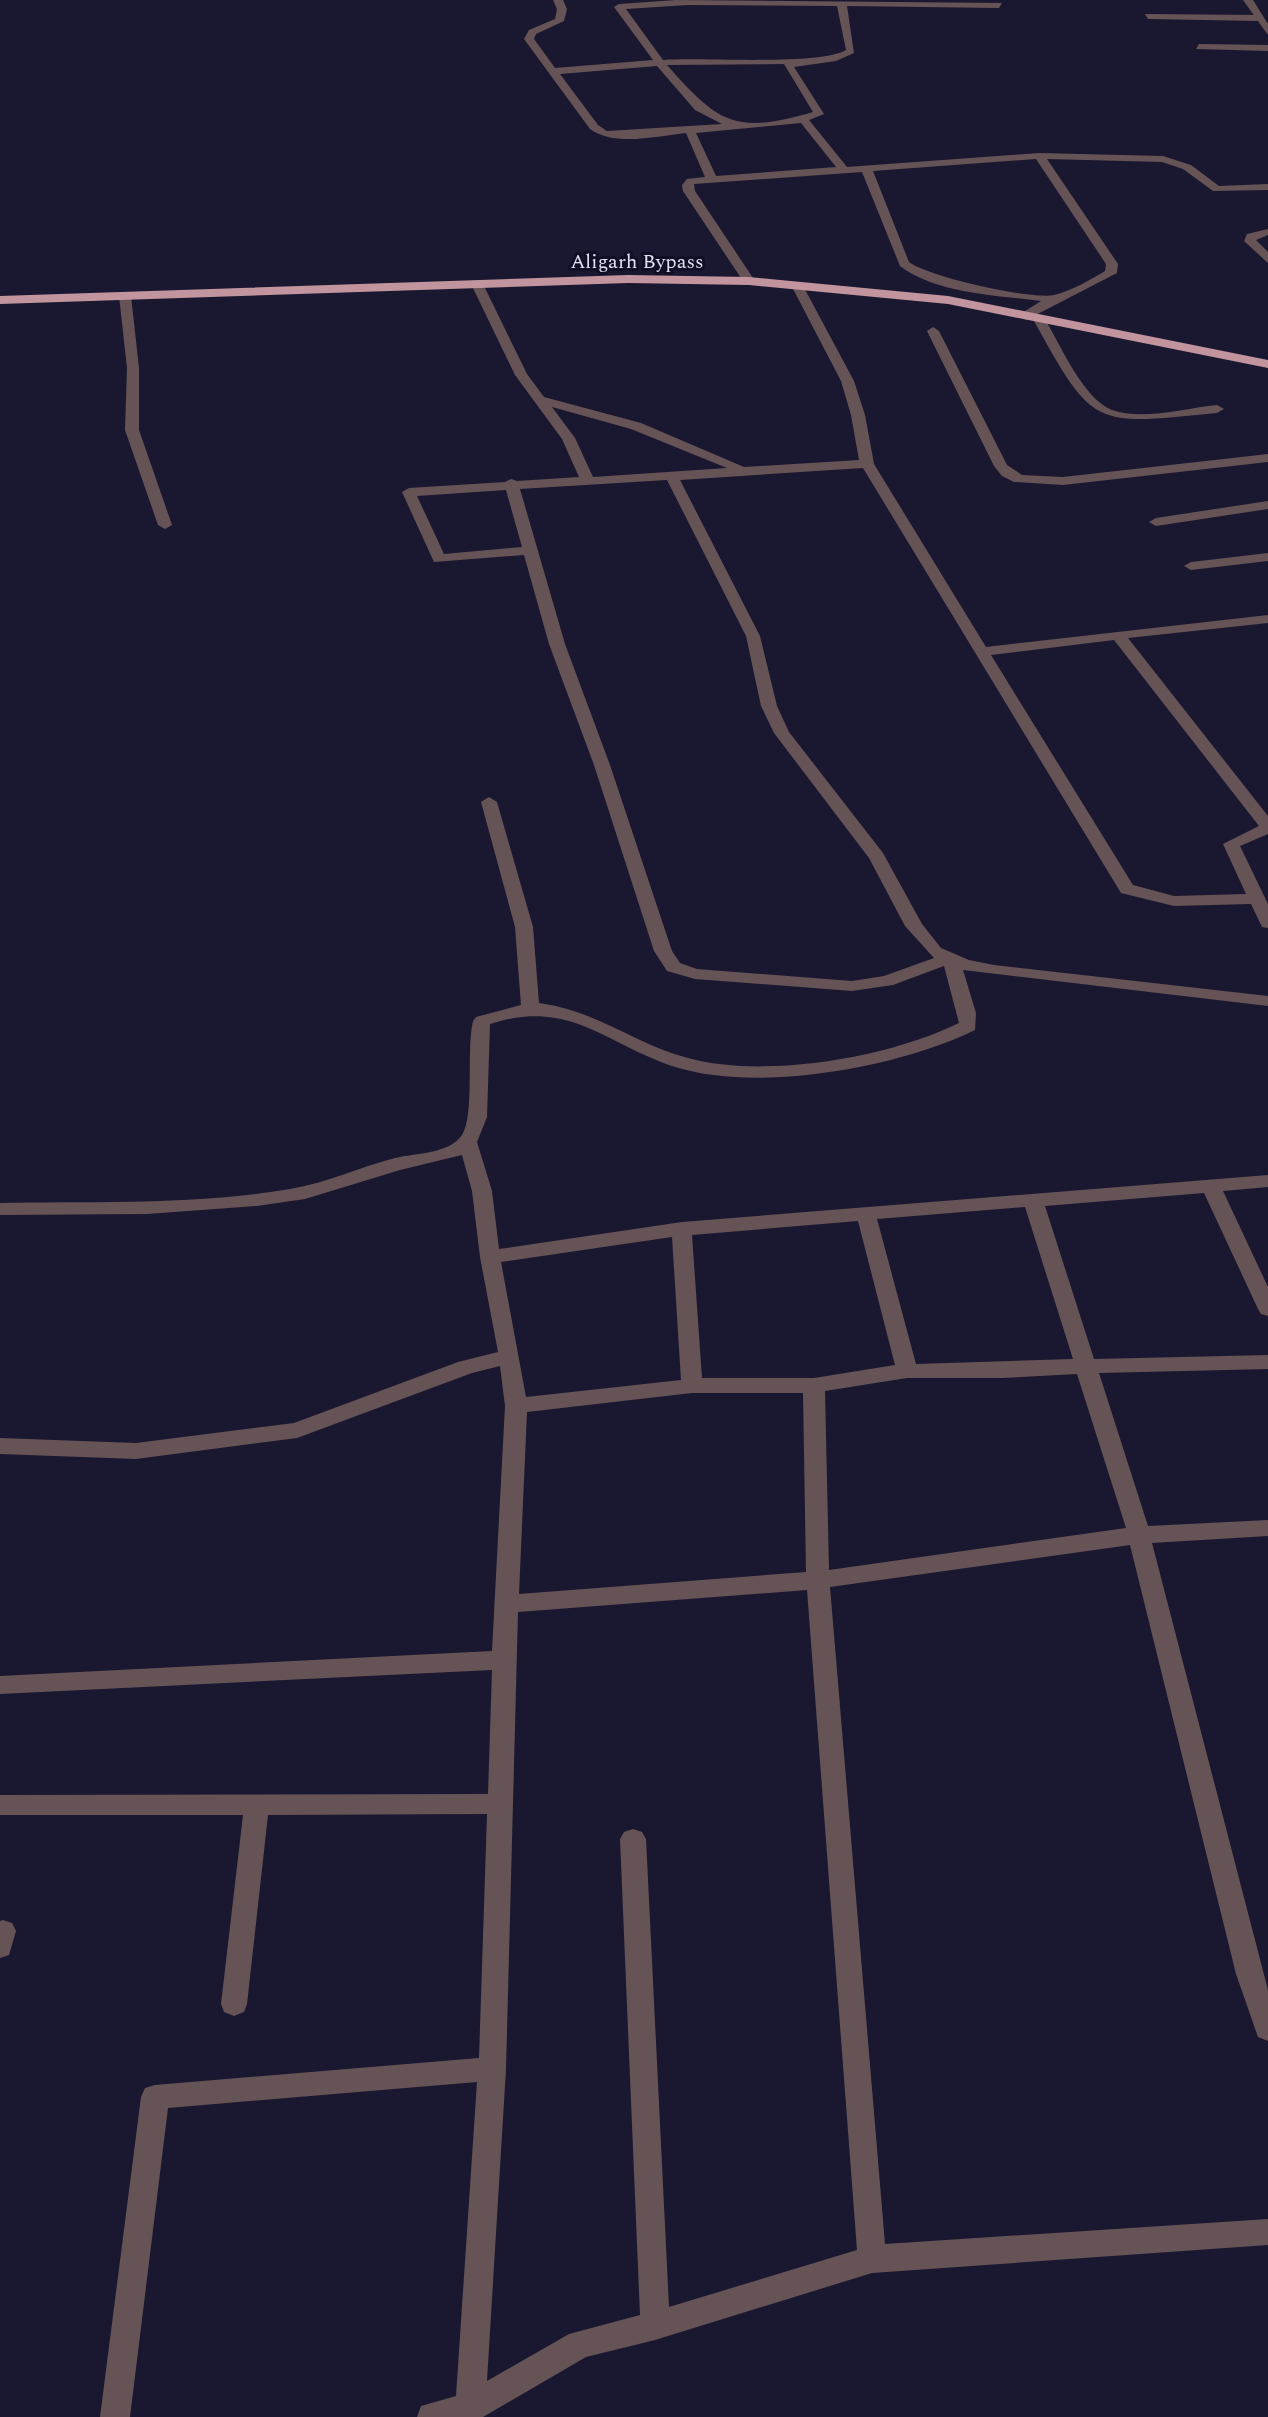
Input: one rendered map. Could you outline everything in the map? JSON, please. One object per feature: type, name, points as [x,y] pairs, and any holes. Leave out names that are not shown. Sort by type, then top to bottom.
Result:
[{"type":"highway","name":"Aligarh Bypass","points":[[0,300],[628,279],[749,281],[948,300],[1268,364]]},
{"type":"street","points":[[558,0],[562,9],[559,21],[529,36],[594,127],[604,134],[690,131],[804,120],[819,114],[819,110],[788,66],[803,61]]},
{"type":"street","points":[[1248,0],[1263,18],[1268,32]]},
{"type":"street","points":[[554,71],[660,63],[837,58],[851,51],[842,2]]},
{"type":"street","points":[[736,127],[707,115],[660,63],[619,7],[661,3],[842,2],[999,5]]},
{"type":"street","points":[[1199,47],[1268,48]]},
{"type":"street","points":[[804,120],[843,169]]},
{"type":"street","points":[[690,131],[711,177]]},
{"type":"street","points":[[749,281],[689,191],[691,181],[711,177],[1039,156],[1163,159],[1187,167],[1217,189],[1268,187]]},
{"type":"street","points":[[1039,156],[1112,264],[1111,273],[1098,282],[1048,301],[1032,316],[1063,362],[1101,410],[1128,416],[1217,409]]},
{"type":"street","points":[[866,168],[909,271],[938,280],[1048,301]]},
{"type":"street","points":[[1268,232],[1251,236],[1250,241],[1268,259]]},
{"type":"street","points":[[477,284],[521,375],[568,438],[587,479]]},
{"type":"street","points":[[797,285],[839,360],[859,416],[859,435],[867,464],[1127,889],[1147,899],[1167,901],[1257,899]]},
{"type":"street","points":[[125,296],[133,368],[132,430],[165,525]]},
{"type":"street","points":[[933,331],[1001,466],[1019,479],[1063,481],[1268,458]]},
{"type":"street","points":[[539,400],[636,426],[745,471]]},
{"type":"street","points":[[532,550],[439,559],[409,492],[511,483],[867,464]]},
{"type":"street","points":[[671,475],[753,636],[769,706],[782,733],[877,857],[914,926],[935,952],[994,970],[1268,1001]]},
{"type":"street","points":[[511,483],[557,644],[602,765],[663,951],[673,967],[695,974],[852,986],[887,981],[950,958]]},
{"type":"street","points":[[1156,522],[1268,505]]},
{"type":"street","points":[[1191,566],[1268,557]]},
{"type":"street","points":[[980,652],[1118,635],[1265,624]]},
{"type":"street","points":[[1118,635],[1268,827],[1231,844],[1268,923]]},
{"type":"street","points":[[489,802],[524,927],[530,1008]]},
{"type":"street","points":[[0,1209],[180,1205],[293,1195],[367,1171],[444,1154],[468,1143],[478,1128],[476,1039],[482,1021],[502,1012],[530,1008],[591,1019],[659,1055],[687,1064],[743,1069],[811,1067],[893,1055],[946,1040],[968,1026],[950,958]]},
{"type":"street","points":[[468,1143],[482,1191],[490,1257],[516,1406],[504,1660],[492,2069],[470,2408]]},
{"type":"street","points":[[490,1257],[682,1229],[1268,1181]]},
{"type":"street","points":[[1211,1186],[1268,1309]]},
{"type":"street","points":[[1033,1200],[1139,1535],[1258,1975],[1268,2029]]},
{"type":"street","points":[[866,1214],[907,1371]]},
{"type":"street","points":[[682,1229],[692,1386]]},
{"type":"street","points":[[0,1446],[136,1451],[297,1430],[466,1367],[509,1356]]},
{"type":"street","points":[[516,1406],[692,1386],[814,1385],[907,1371],[1268,1362]]},
{"type":"street","points":[[814,1385],[818,1580],[872,2259]]},
{"type":"street","points":[[507,1604],[818,1580],[1139,1535],[1268,1528]]},
{"type":"street","points":[[0,1685],[504,1660]]},
{"type":"street","points":[[234,2004],[257,1804]]},
{"type":"street","points":[[0,1805],[500,1804]]},
{"type":"street","points":[[633,1839],[655,2326]]},
{"type":"street","points":[[115,2417],[155,2097],[492,2069]]},
{"type":"street","points":[[432,2417],[470,2408],[580,2344],[655,2326],[872,2259],[1268,2232]]},
{"type":"lane","points":[[1148,16],[1263,18]]}]
